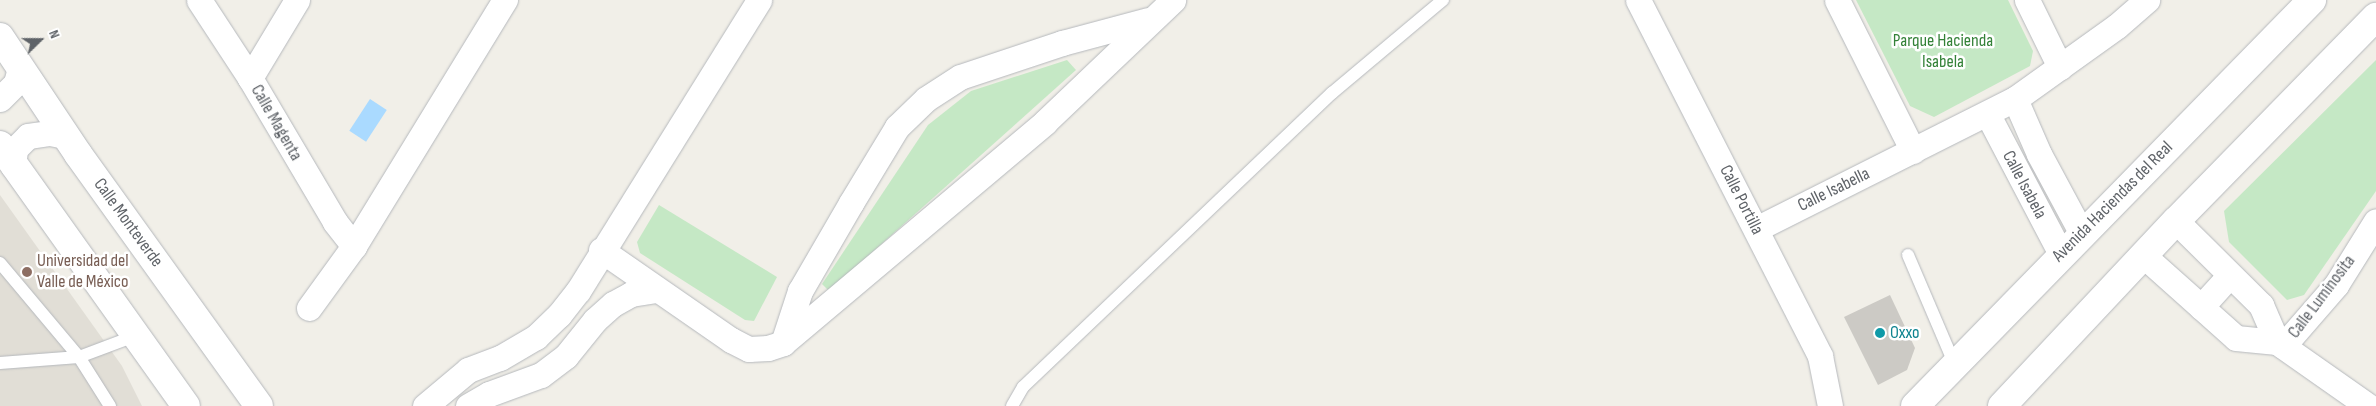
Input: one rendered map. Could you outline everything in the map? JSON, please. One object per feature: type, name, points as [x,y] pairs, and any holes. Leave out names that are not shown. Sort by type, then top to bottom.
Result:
[{"type":"main road","name":"Avenida Haciendas del Real","points":[[1915,406],[1954,363],[2312,0]]},
{"type":"main road","points":[[2002,406],[2176,221],[2376,17]]},
{"type":"main road","name":"Calle Monteverde","points":[[0,37],[65,136],[259,406]]},
{"type":"main road","points":[[7,156],[186,406]]},
{"type":"street","name":"Calle Magenta","points":[[198,0],[250,78],[334,222],[354,246]]},
{"type":"street","points":[[250,78],[297,0]]},
{"type":"street","points":[[309,308],[354,246],[505,0]]},
{"type":"street","points":[[425,406],[468,370],[500,358],[536,337],[578,291],[601,250],[759,0]]},
{"type":"street","points":[[601,250],[655,290],[731,340],[749,349],[768,348],[783,343],[1045,122],[1149,20],[1173,0]]},
{"type":"street","name":"Calle Portilla","points":[[1638,0],[1820,356],[1830,406]]},
{"type":"street","points":[[1837,0],[1913,151]]},
{"type":"street","points":[[2027,0],[2060,67]]},
{"type":"street","name":"Calle Isabella","points":[[1756,228],[1988,115],[2015,99],[2060,67],[2147,0]]},
{"type":"street","points":[[783,343],[800,291],[851,202],[897,126],[926,99],[960,77],[1006,60],[1149,20]]},
{"type":"street","points":[[0,99],[16,82],[20,68]]},
{"type":"street","name":"Calle Isabela","points":[[2015,99],[2055,186],[2082,234]]},
{"type":"street","name":"Calle Isabela","points":[[1988,115],[2061,254]]},
{"type":"street","points":[[7,156],[28,136],[50,133],[65,136]]},
{"type":"street","points":[[2031,200],[2055,186]]},
{"type":"street","points":[[2176,221],[2261,305],[2280,344]]},
{"type":"street","name":"Calle Luminosita","points":[[2280,344],[2336,284],[2376,221]]},
{"type":"street","points":[[2144,256],[2236,338],[2280,344],[2366,405]]},
{"type":"street","points":[[2201,307],[2230,275]]},
{"type":"street","points":[[468,406],[489,394],[542,375],[566,356],[595,320],[613,304],[631,294],[655,290]]},
{"type":"lane","points":[[1012,406],[1023,387],[1332,93],[1444,0]]},
{"type":"lane","points":[[1908,255],[1954,363]]},
{"type":"lane","points":[[0,263],[79,356],[110,406]]},
{"type":"lane","points":[[0,363],[79,356],[136,336]]},
{"type":"shaded area","name":"Universidad del Valle de México","points":[[0,195],[122,366],[142,406],[0,406]]},
{"type":"green space","name":"Parque Hacienda Isabela","points":[[1856,0],[2008,0],[2033,51],[2030,66],[1934,117],[1910,106]]},
{"type":"green space","points":[[1067,60],[1076,70],[829,291],[822,284],[928,125],[971,91]]},
{"type":"green space","points":[[2376,60],[2376,191],[2304,295],[2287,300],[2229,242],[2224,211]]},
{"type":"green space","points":[[659,205],[777,277],[754,321],[745,320],[640,253],[637,242]]},
{"type":"water","points":[[370,99],[387,110],[366,142],[349,131]]},
{"type":"building","name":"Oxxo","points":[[1890,295],[1915,348],[1907,370],[1878,385],[1844,317]]},
{"type":"place","name":"Universidad del Valle de México","points":[[27,272]]},
{"type":"place","name":"Oxxo","points":[[1880,333]]}]
